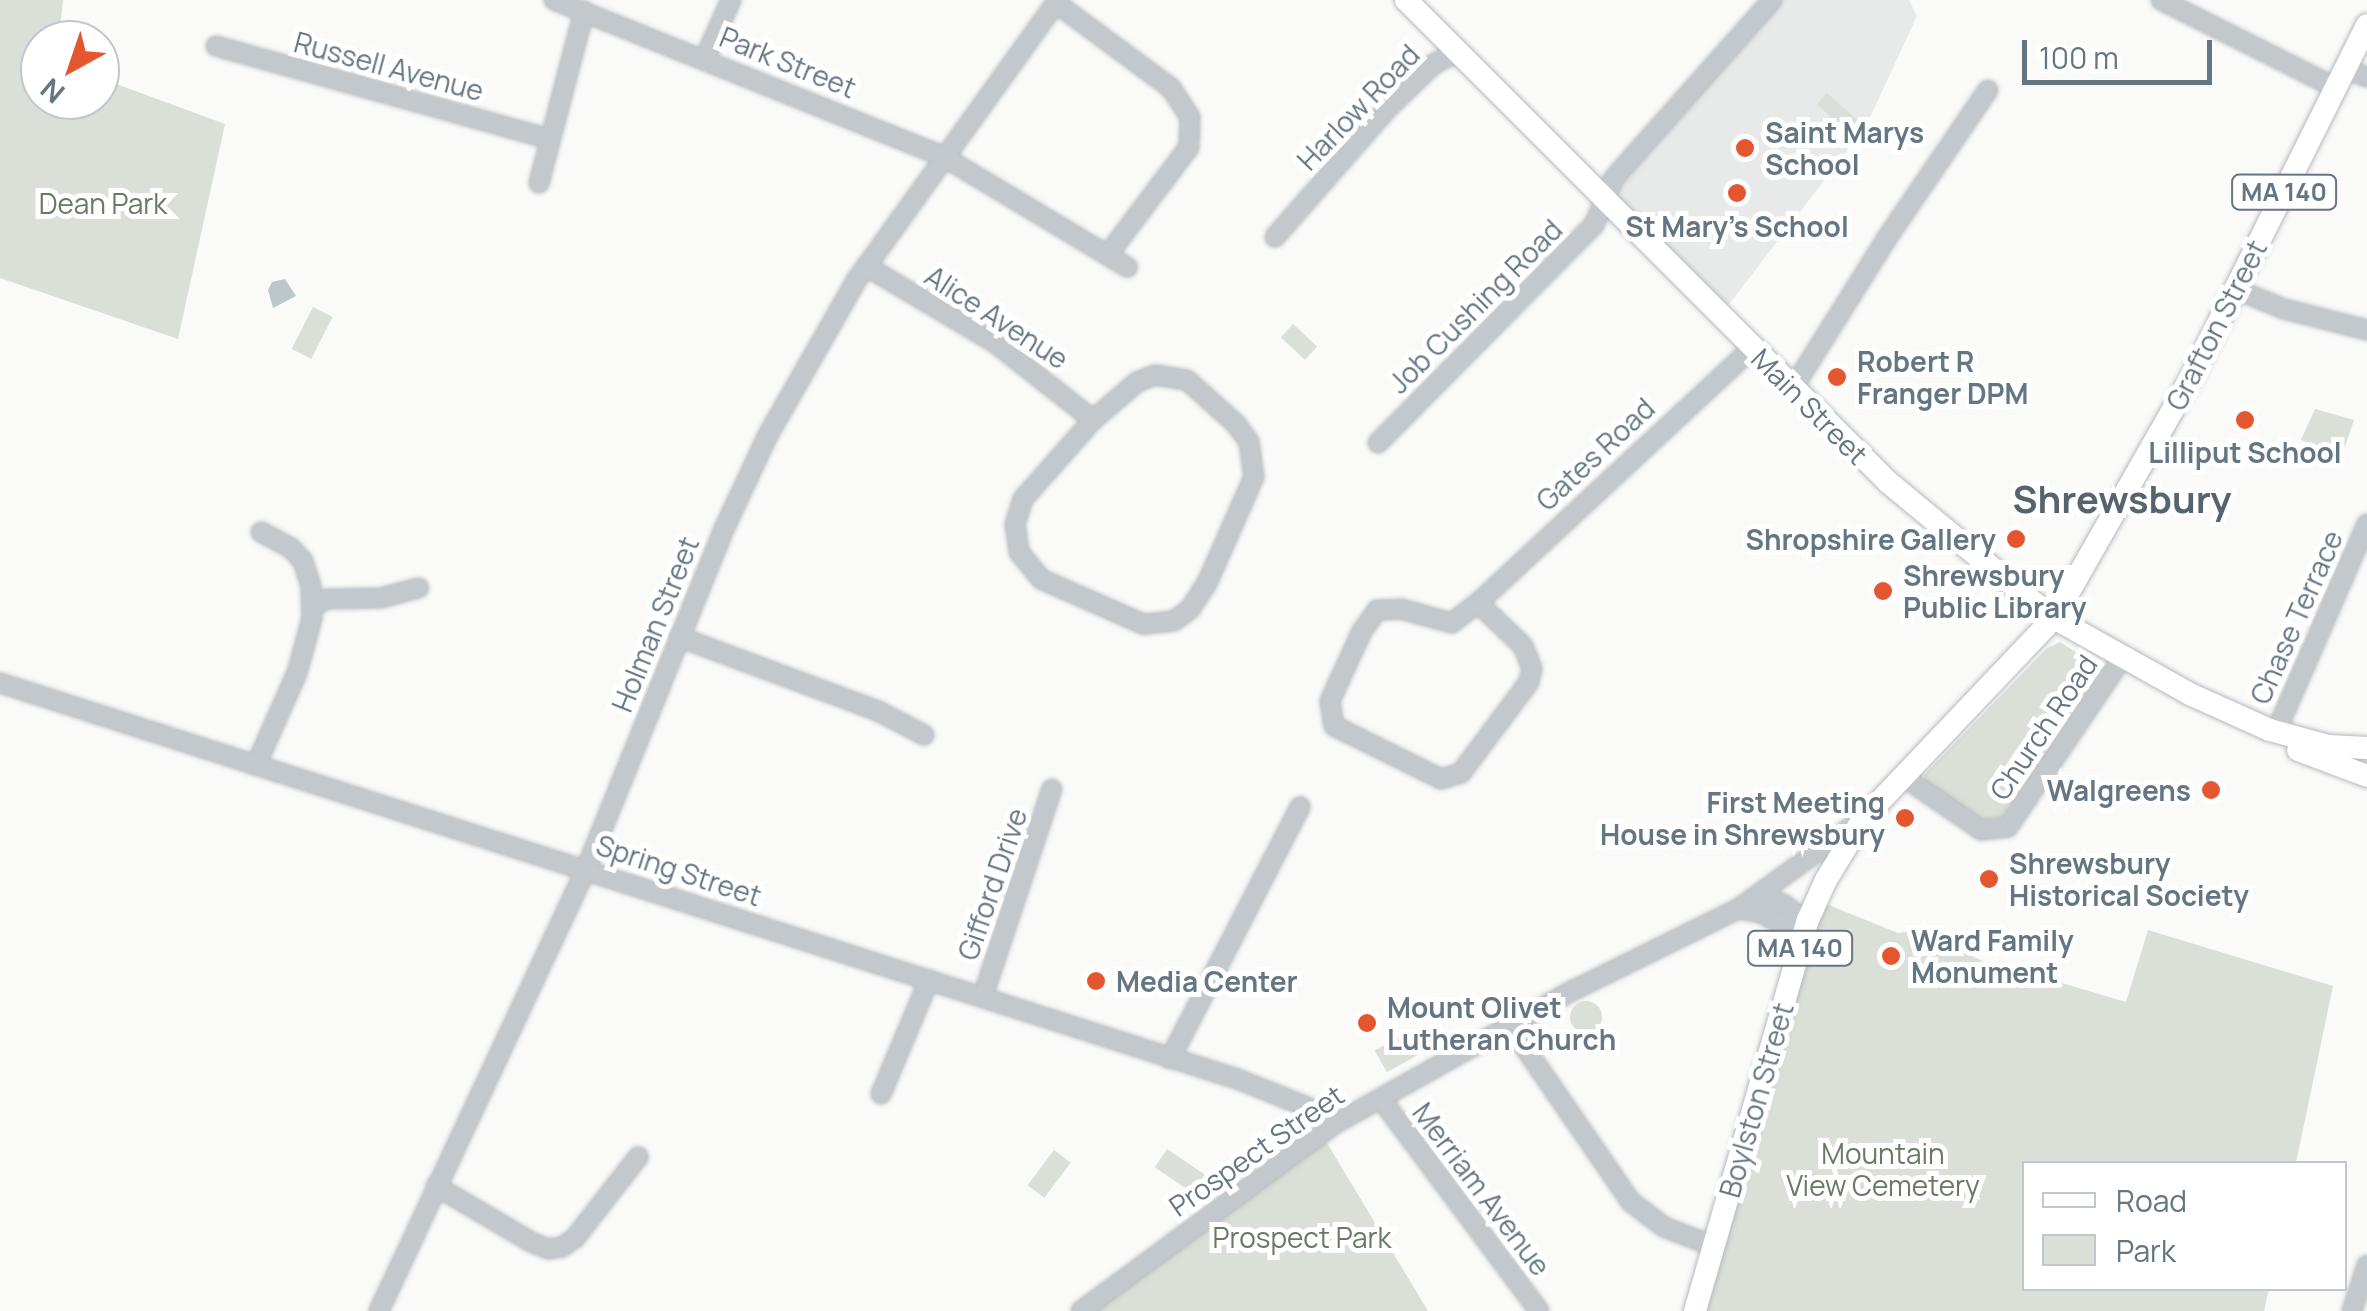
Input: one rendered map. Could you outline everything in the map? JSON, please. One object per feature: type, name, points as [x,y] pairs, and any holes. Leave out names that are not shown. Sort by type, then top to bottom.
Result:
[{"type":"main road","name":"Main Street","points":[[1406,0],[1605,204],[1888,482],[2054,618],[2192,695],[2276,732],[2328,746],[2367,748]]},
{"type":"main road","name":"Grafton Street","points":[[2054,618],[2137,476],[2349,78],[2367,25]]},
{"type":"main road","name":"Boylston Street","points":[[1695,1311],[1805,930],[1826,880],[1862,819],[2054,618]]},
{"type":"main road","name":"Main Street","points":[[2276,732],[2302,753],[2367,776]]},
{"type":"street","name":"Park Street","points":[[554,0],[944,157],[1109,253],[1127,268]]},
{"type":"street","points":[[705,58],[731,0]]},
{"type":"street","name":"Job Cushing Road","points":[[1378,443],[1594,224],[1614,178],[1772,0]]},
{"type":"street","points":[[2161,0],[2349,78]]},
{"type":"street","points":[[1056,1],[1171,88],[1190,118],[1189,147],[1109,253]]},
{"type":"street","name":"Holman Street","points":[[379,1311],[586,869],[678,638],[760,452],[866,266],[1056,1]]},
{"type":"street","points":[[539,183],[584,11]]},
{"type":"street","name":"Russell Avenue","points":[[216,46],[548,139]]},
{"type":"street","name":"Harlow Road","points":[[1274,238],[1387,109],[1434,64],[1455,53]]},
{"type":"street","points":[[1793,388],[1887,238],[1988,90]]},
{"type":"street","name":"Alice Avenue","points":[[866,266],[994,342],[1092,420]]},
{"type":"street","points":[[2235,289],[2284,310],[2367,330]]},
{"type":"street","name":"Gates Road","points":[[1478,603],[1524,646],[1532,668],[1529,682],[1460,773],[1441,780],[1334,726],[1330,700],[1362,631],[1377,610],[1401,609],[1452,623],[1752,348]]},
{"type":"street","points":[[1169,374],[1187,380],[1249,442],[1254,477],[1207,584],[1190,609],[1174,621],[1143,624],[1056,588],[1031,570],[1019,552],[1015,524],[1023,498],[1092,420],[1137,382],[1169,374]]},
{"type":"street","name":"Chase Terrace","points":[[2276,732],[2367,524]]},
{"type":"street","points":[[256,766],[308,643],[312,607],[302,561],[291,548],[261,532]]},
{"type":"street","points":[[312,607],[327,599],[380,598],[419,588]]},
{"type":"street","points":[[678,638],[878,711],[924,735]]},
{"type":"street","name":"Church Road","points":[[1904,777],[1980,830],[2008,827],[2123,657]]},
{"type":"street","name":"Spring Street","points":[[0,683],[983,996],[1272,1092],[1322,1113],[1333,1124]]},
{"type":"street","name":"Gifford Drive","points":[[983,996],[1052,790]]},
{"type":"street","points":[[1170,1059],[1300,806]]},
{"type":"street","name":"Prospect Street","points":[[1081,1311],[1333,1124],[1510,1026],[1738,909],[1862,819]]},
{"type":"street","points":[[1758,895],[1783,904],[1805,930]]},
{"type":"street","points":[[1738,909],[1761,913],[1805,930]]},
{"type":"street","points":[[881,1094],[929,980]]},
{"type":"street","points":[[1510,1026],[1630,1202],[1664,1227],[1713,1246]]},
{"type":"street","name":"Merriam Avenue","points":[[1381,1098],[1539,1311]]},
{"type":"street","points":[[436,1186],[531,1242],[548,1249],[562,1247],[574,1238],[638,1157]]},
{"type":"street","points":[[2352,1311],[2365,1272]]},
{"type":"shaded area","name":"Saint Marys School","points":[[1772,0],[1909,0],[1917,16],[1866,126],[1720,316],[1609,187]]},
{"type":"shaded area","points":[[285,279],[296,296],[273,308],[268,290],[272,282]]},
{"type":"green space","name":"Dean Park","points":[[0,0],[63,0],[61,20],[20,20],[20,120],[120,120],[120,85],[225,124],[178,339],[0,278]]},
{"type":"green space","points":[[1827,93],[1861,124],[1851,135],[1817,104]]},
{"type":"green space","points":[[313,307],[333,317],[311,359],[292,349]]},
{"type":"green space","points":[[1293,324],[1317,347],[1305,360],[1281,337]]},
{"type":"green space","points":[[2315,409],[2354,420],[2342,455],[2301,440]]},
{"type":"green space","points":[[2060,642],[2103,669],[2006,817],[1985,820],[1970,815],[1925,783],[1924,775],[2047,648]]},
{"type":"green space","name":"Mountain View Cemetery","points":[[1816,900],[1898,933],[1923,930],[2028,985],[2032,974],[2126,1002],[2148,930],[2333,986],[2296,1161],[2022,1161],[2022,1291],[2269,1291],[2264,1311],[1695,1311]]},
{"type":"green space","points":[[1586,1001],[1597,1006],[1602,1017],[1597,1028],[1586,1033],[1575,1028],[1570,1017],[1575,1006]]},
{"type":"green space","points":[[1408,1032],[1420,1054],[1387,1072],[1375,1050]]},
{"type":"green space","name":"Prospect Park","points":[[1321,1133],[1428,1311],[1081,1311]]},
{"type":"green space","points":[[1167,1149],[1205,1175],[1193,1193],[1155,1167]]},
{"type":"green space","points":[[1054,1150],[1071,1163],[1044,1198],[1028,1185]]},
{"type":"place","name":"Saint Marys School","points":[[1745,148]]},
{"type":"place","name":"St Mary's School","points":[[1737,193]]},
{"type":"place","name":"Robert R Franger DPM","points":[[1837,377]]},
{"type":"place","name":"Lilliput School","points":[[2245,420]]},
{"type":"place","name":"Shropshire Gallery","points":[[2016,539]]},
{"type":"place","name":"Shrewsbury Public Library","points":[[1883,591]]},
{"type":"place","name":"Walgreens","points":[[2211,790]]},
{"type":"place","name":"First Meeting House in Shrewsbury","points":[[1905,818]]},
{"type":"place","name":"Shrewsbury Historical Society","points":[[1989,879]]},
{"type":"place","name":"Ward Family Monument","points":[[1891,956]]},
{"type":"place","name":"Media Center","points":[[1096,981]]},
{"type":"place","name":"Mount Olivet Lutheran Church","points":[[1367,1023]]},
{"type":"district","name":"Shrewsbury","points":[[2122,499]]}]
